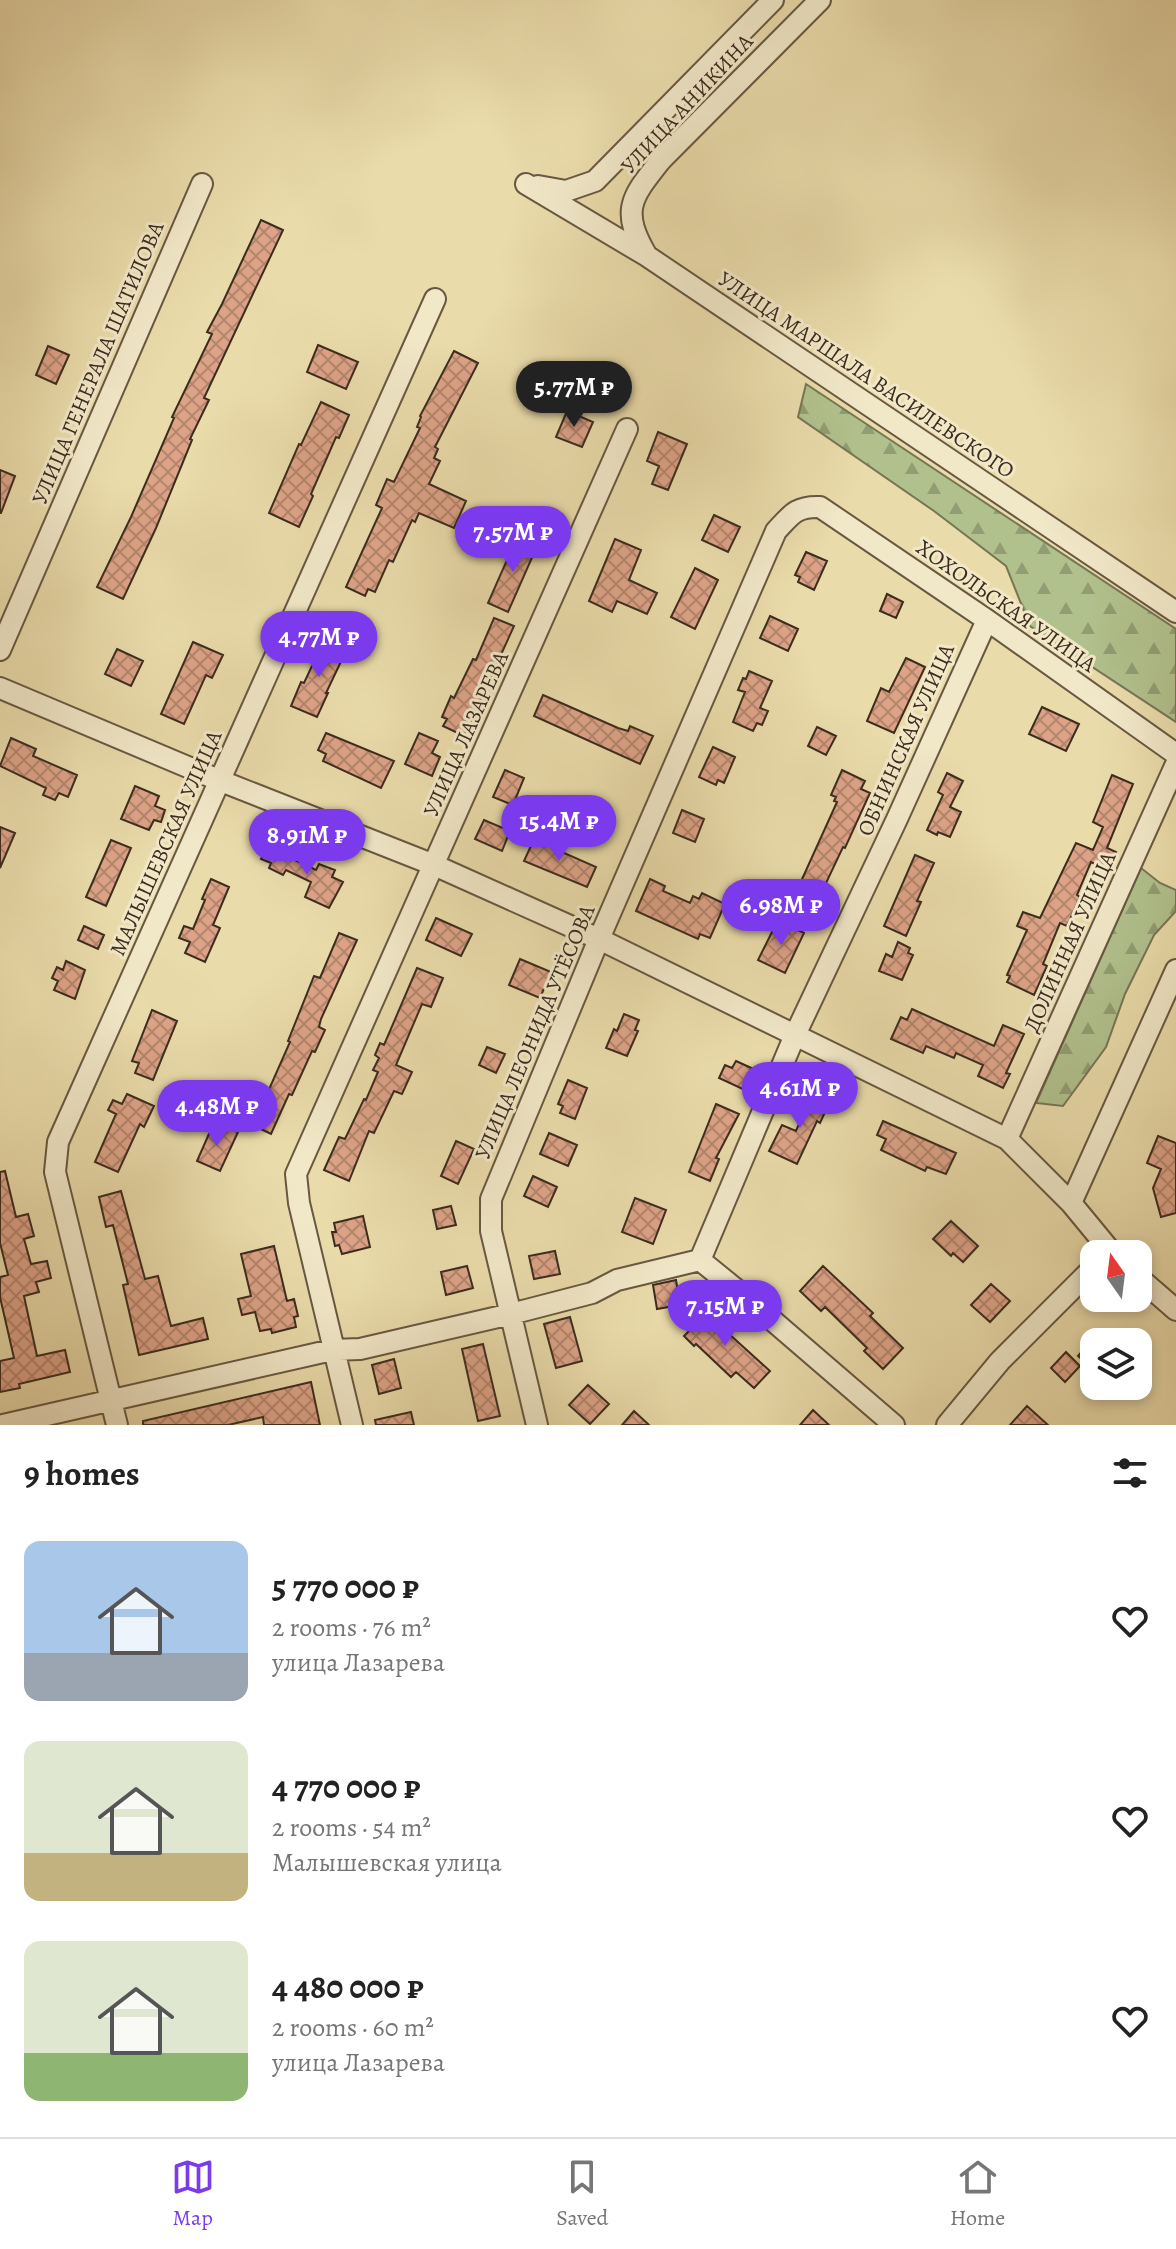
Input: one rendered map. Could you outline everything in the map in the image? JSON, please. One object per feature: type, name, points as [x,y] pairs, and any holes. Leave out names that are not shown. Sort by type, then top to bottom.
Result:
[{"type":"street","name":"УЛИЦА АНИКИНА","points":[[526,184],[566,191],[595,181],[773,0]]},
{"type":"street","name":"УЛИЦА АНИКИНА","points":[[647,256],[636,236],[632,218],[632,200],[640,187],[661,160],[820,0]]},
{"type":"street","name":"УЛИЦА ГЕНЕРАЛА ШАТИЛОВА","points":[[0,650],[202,184]]},
{"type":"street","name":"УЛИЦА МАРШАЛА ВАСИЛЕВСКОГО","points":[[526,184],[647,256],[1176,612]]},
{"type":"street","name":"МАЛЫШЕВСКАЯ УЛИЦА","points":[[117,1425],[55,1172],[58,1142],[435,299]]},
{"type":"street","name":"УЛИЦА ЛАЗАРЕВА","points":[[352,1425],[299,1203],[296,1174],[627,429]]},
{"type":"street","name":"ХОХОЛЬСКАЯ УЛИЦА","points":[[805,507],[820,507],[1176,754]]},
{"type":"street","name":"УЛИЦА ЛЕОНИДА УТЁСОВА","points":[[537,1425],[491,1231],[491,1199],[599,939],[776,531],[793,513],[805,507]]},
{"type":"street","name":"ОБНИНСКАЯ УЛИЦА","points":[[700,1260],[795,1035],[987,620]]},
{"type":"street","points":[[0,688],[221,781],[434,865],[599,939],[1007,1139],[1071,1203],[1101,1240]]},
{"type":"street","name":"ДОЛИННАЯ УЛИЦА","points":[[1007,1139],[1176,764]]},
{"type":"street","points":[[1071,1203],[1176,970]]},
{"type":"street","points":[[3,1425],[332,1350],[360,1349],[511,1314],[592,1293],[617,1280],[700,1260],[894,1425]]},
{"type":"street","points":[[947,1425],[1000,1361],[1080,1281]]},
{"type":"street","points":[[1152,1289],[1176,1310]]},
{"type":"green space","points":[[806,384],[1176,629],[1176,722],[1030,626],[1006,566],[934,511],[798,417]]},
{"type":"green space","points":[[1141,868],[1160,883],[1176,890],[1176,911],[1154,935],[1125,994],[1106,1047],[1063,1106],[1036,1103]]},
{"type":"building","points":[[261,220],[283,230],[204,398],[209,400],[123,599],[97,587],[212,334],[207,332]]},
{"type":"building","points":[[318,345],[358,362],[346,389],[307,372]]},
{"type":"building","points":[[48,346],[69,355],[56,384],[36,375]]},
{"type":"building","points":[[454,351],[478,363],[435,447],[438,449],[434,458],[440,461],[429,484],[466,501],[454,528],[419,513],[415,522],[412,520],[393,562],[389,560],[375,592],[368,589],[365,596],[346,587],[382,508],[376,505],[387,479],[394,482],[420,428],[417,427],[420,416]]},
{"type":"building","points":[[321,402],[349,415],[339,438],[336,437],[299,527],[269,513]]},
{"type":"building","points":[[567,411],[593,422],[582,447],[556,437]]},
{"type":"building","points":[[658,432],[687,444],[668,490],[652,484],[659,466],[647,461]]},
{"type":"building","points":[[0,470],[15,476],[1,513],[0,513]]},
{"type":"building","points":[[714,515],[740,527],[728,552],[702,540]]},
{"type":"building","points":[[518,535],[538,544],[508,612],[488,603]]},
{"type":"building","points":[[615,539],[641,550],[629,580],[657,593],[647,614],[617,601],[612,612],[589,601]]},
{"type":"building","points":[[806,552],[827,561],[814,590],[798,582],[800,577],[795,575]]},
{"type":"building","points":[[695,568],[718,580],[695,629],[671,617]]},
{"type":"building","points":[[887,594],[903,602],[896,618],[880,611]]},
{"type":"building","points":[[770,616],[798,629],[788,651],[760,638]]},
{"type":"building","points":[[494,618],[514,626],[464,736],[443,726],[447,719],[442,717],[473,659],[476,660]]},
{"type":"building","points":[[325,638],[347,649],[317,717],[291,706]]},
{"type":"building","points":[[193,642],[223,655],[212,678],[206,675],[184,724],[161,714]]},
{"type":"building","points":[[117,649],[143,661],[131,686],[105,674]]},
{"type":"building","points":[[906,658],[925,667],[894,733],[867,721],[881,688],[889,692]]},
{"type":"building","points":[[749,671],[772,681],[760,708],[768,711],[762,725],[757,723],[753,731],[733,722],[745,692],[738,690]]},
{"type":"building","points":[[543,695],[618,728],[628,731],[630,726],[653,736],[640,764],[534,716]]},
{"type":"building","points":[[1042,707],[1079,724],[1066,751],[1029,734]]},
{"type":"building","points":[[817,727],[836,736],[826,755],[808,746]]},
{"type":"building","points":[[326,733],[394,761],[381,788],[323,761],[326,754],[318,750]]},
{"type":"building","points":[[419,733],[438,741],[432,753],[440,757],[432,776],[405,764]]},
{"type":"building","points":[[11,738],[36,749],[33,756],[77,775],[68,797],[59,793],[55,800],[43,795],[46,788],[0,766]]},
{"type":"building","points":[[713,747],[735,757],[724,783],[718,780],[716,785],[699,777]]},
{"type":"building","points":[[505,770],[524,778],[513,805],[493,797]]},
{"type":"building","points":[[842,770],[865,781],[861,789],[870,793],[819,898],[798,888],[837,802],[834,801],[836,797],[831,795]]},
{"type":"building","points":[[947,773],[963,781],[950,807],[961,812],[950,837],[927,830],[943,795],[938,792]]},
{"type":"building","points":[[1112,775],[1133,784],[1107,848],[1116,852],[1108,870],[1091,862],[1067,926],[1060,923],[1034,995],[1007,982],[1010,976],[1007,975],[1027,930],[1017,926],[1023,912],[1040,918],[1076,843],[1093,850],[1103,827],[1093,822]]},
{"type":"building","points":[[135,786],[159,796],[155,806],[165,810],[161,822],[154,820],[149,830],[121,819]]},
{"type":"building","points":[[682,810],[704,819],[695,842],[673,833]]},
{"type":"building","points":[[484,820],[510,831],[502,851],[475,839]]},
{"type":"building","points":[[0,827],[15,833],[0,868]]},
{"type":"building","points":[[535,837],[596,867],[587,887],[524,861]]},
{"type":"building","points":[[111,840],[131,848],[106,906],[86,897]]},
{"type":"building","points":[[267,847],[316,870],[319,864],[335,870],[332,877],[343,882],[329,908],[305,897],[311,882],[286,870],[283,875],[269,868],[271,863],[261,859]]},
{"type":"building","points":[[915,855],[934,863],[906,936],[884,926]]},
{"type":"building","points":[[211,879],[229,887],[213,925],[220,928],[205,962],[185,953],[190,942],[179,938],[184,926],[193,929]]},
{"type":"building","points":[[650,879],[665,886],[663,891],[690,903],[693,896],[699,899],[702,893],[725,904],[710,938],[700,934],[698,939],[636,911]]},
{"type":"building","points":[[436,918],[472,934],[461,956],[426,940]]},
{"type":"building","points":[[778,920],[804,933],[785,973],[758,960]]},
{"type":"building","points":[[84,926],[104,935],[98,949],[78,940]]},
{"type":"building","points":[[339,933],[357,940],[321,1019],[319,1027],[325,1030],[292,1095],[289,1094],[271,1134],[248,1123],[262,1092],[267,1094],[314,976],[320,978]]},
{"type":"building","points":[[898,942],[910,948],[908,953],[913,955],[902,980],[879,971],[886,954],[892,957]]},
{"type":"building","points":[[520,959],[551,972],[540,998],[509,985]]},
{"type":"building","points":[[66,961],[85,970],[75,999],[54,990],[58,981],[52,978],[57,967],[63,970]]},
{"type":"building","points":[[417,968],[443,978],[431,1007],[422,1004],[396,1065],[412,1072],[402,1094],[394,1091],[374,1133],[369,1131],[349,1181],[324,1170],[339,1137],[345,1139],[366,1100],[378,1072],[373,1070],[379,1058],[375,1055],[380,1043],[384,1045]]},
{"type":"building","points":[[912,1009],[994,1046],[1003,1025],[1024,1034],[1006,1073],[1010,1074],[1003,1088],[978,1076],[983,1065],[956,1053],[954,1058],[926,1046],[923,1053],[891,1039],[901,1017],[907,1020]]},
{"type":"building","points":[[152,1010],[177,1021],[153,1080],[135,1073],[139,1063],[132,1061]]},
{"type":"building","points":[[624,1014],[639,1020],[635,1030],[638,1031],[627,1056],[606,1048]]},
{"type":"building","points":[[487,1047],[505,1054],[496,1073],[479,1065]]},
{"type":"building","points":[[736,1061],[758,1071],[749,1092],[719,1078],[725,1065],[732,1068]]},
{"type":"building","points":[[568,1080],[587,1088],[575,1119],[560,1113],[563,1106],[558,1104]]},
{"type":"building","points":[[813,1091],[831,1099],[797,1164],[769,1151],[782,1125],[796,1131]]},
{"type":"building","points":[[127,1094],[154,1106],[144,1127],[140,1124],[118,1172],[95,1162],[116,1114],[108,1110],[113,1100],[122,1104]]},
{"type":"building","points":[[716,1104],[739,1114],[716,1158],[719,1159],[710,1181],[689,1172]]},
{"type":"building","points":[[883,1121],[956,1153],[946,1174],[927,1167],[925,1171],[881,1150],[886,1139],[877,1135]]},
{"type":"building","points":[[224,1126],[238,1132],[220,1171],[197,1161],[212,1127],[222,1131]]},
{"type":"building","points":[[549,1133],[577,1145],[568,1166],[540,1154]]},
{"type":"building","points":[[1158,1136],[1176,1143],[1176,1213],[1161,1217],[1153,1188],[1161,1169],[1147,1163]]},
{"type":"building","points":[[456,1141],[474,1149],[458,1184],[441,1176]]},
{"type":"building","points":[[5,1171],[16,1217],[28,1214],[34,1236],[24,1239],[31,1264],[47,1261],[51,1278],[36,1282],[39,1292],[24,1296],[37,1356],[65,1350],[70,1372],[19,1384],[20,1388],[0,1392],[0,1361],[14,1358],[0,1297],[0,1277],[8,1275],[0,1243],[0,1172]]},
{"type":"building","points":[[533,1176],[557,1187],[548,1207],[524,1196]]},
{"type":"building","points":[[121,1191],[145,1279],[158,1276],[171,1326],[203,1318],[208,1339],[139,1355],[123,1285],[128,1284],[113,1225],[106,1227],[99,1197]]},
{"type":"building","points":[[635,1198],[666,1210],[653,1244],[622,1232]]},
{"type":"building","points":[[451,1206],[456,1225],[437,1229],[433,1210]]},
{"type":"building","points":[[363,1216],[370,1247],[342,1254],[339,1245],[335,1246],[334,1223]]},
{"type":"building","points":[[951,1221],[978,1246],[963,1262],[953,1253],[951,1256],[933,1239]]},
{"type":"building","points":[[274,1246],[287,1301],[294,1299],[298,1316],[294,1317],[296,1327],[272,1333],[271,1329],[260,1331],[255,1312],[242,1315],[238,1299],[251,1296],[241,1254]]},
{"type":"building","points":[[555,1251],[560,1274],[534,1279],[529,1256]]},
{"type":"building","points":[[467,1266],[473,1288],[446,1295],[441,1272]]},
{"type":"building","points":[[823,1266],[873,1313],[870,1316],[903,1348],[883,1369],[864,1351],[867,1348],[825,1307],[821,1311],[800,1291]]},
{"type":"building","points":[[676,1280],[680,1305],[657,1309],[653,1285]]},
{"type":"building","points":[[991,1284],[1010,1301],[990,1322],[971,1305]]},
{"type":"building","points":[[709,1303],[724,1317],[718,1324],[770,1371],[754,1388],[736,1372],[731,1377],[684,1336],[698,1322],[694,1319]]},
{"type":"building","points":[[570,1317],[582,1361],[556,1368],[544,1324]]},
{"type":"building","points":[[483,1344],[500,1416],[478,1421],[462,1349]]},
{"type":"building","points":[[1066,1352],[1080,1366],[1065,1382],[1051,1368]]},
{"type":"building","points":[[394,1359],[401,1388],[379,1394],[372,1365]]},
{"type":"building","points":[[311,1382],[320,1425],[264,1425],[263,1417],[228,1425],[143,1425],[143,1421]]},
{"type":"building","points":[[588,1385],[609,1404],[590,1424],[569,1405]]},
{"type":"building","points":[[1027,1406],[1048,1425],[1010,1425]]},
{"type":"building","points":[[813,1410],[829,1425],[800,1425]]},
{"type":"building","points":[[634,1411],[649,1425],[622,1425]]},
{"type":"building","points":[[411,1412],[414,1425],[376,1425],[375,1420]]}]
